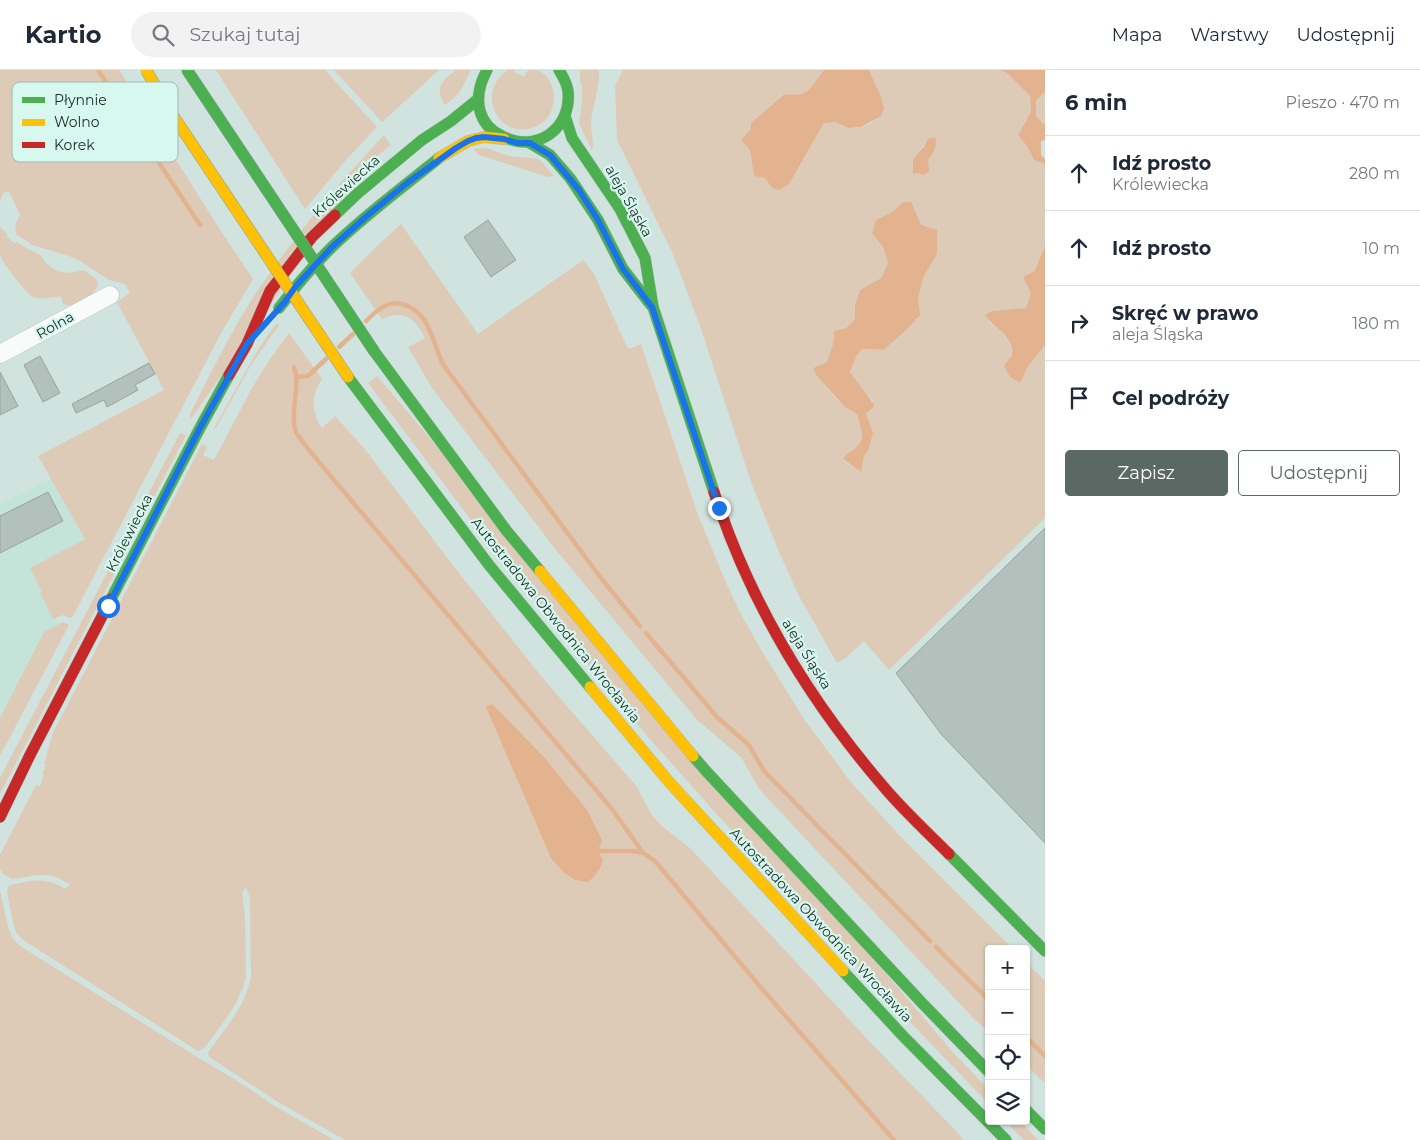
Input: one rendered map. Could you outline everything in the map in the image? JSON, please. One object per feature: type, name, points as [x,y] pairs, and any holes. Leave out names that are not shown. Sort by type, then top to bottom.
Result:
[{"type":"main road","name":"Autostradowa Obwodnica Wrocławia","points":[[146,70],[153,82]]},
{"type":"main road","name":"Autostradowa Obwodnica Wrocławia","points":[[187,70],[374,351],[506,530],[706,771],[985,1068]]},
{"type":"main road","points":[[487,70],[478,88],[477,100],[481,116],[490,130],[504,139]]},
{"type":"main road","points":[[530,143],[545,138],[557,128],[565,116],[568,104],[568,91],[564,73]]},
{"type":"main road","name":"Królewiecka","points":[[0,817],[30,755],[201,426],[247,344],[270,291],[312,237],[365,187],[422,140],[451,122],[477,100]]},
{"type":"main road","name":"aleja Śląska","points":[[565,116],[572,138],[620,209],[645,258],[652,307],[719,508],[731,540],[764,613],[793,663],[829,717],[884,788],[1045,951]]},
{"type":"main road","name":"Autostradowa Obwodnica Wrocławia","points":[[178,123],[348,377],[489,565],[670,782],[903,1036],[1006,1140]]},
{"type":"main road","name":"Królewiecka","points":[[247,344],[332,247],[368,215],[441,157],[468,141],[484,137],[504,139],[517,143],[530,143]]},
{"type":"main road","name":"aleja Śląska","points":[[530,143],[550,155],[570,178],[598,220],[623,269],[652,307]]},
{"type":"main road","points":[[1030,1114],[1045,1129]]},
{"type":"street","name":"Rolna","points":[[0,354],[110,295]]},
{"type":"shaded area","points":[[0,70],[119,70],[127,82],[12,82],[12,162],[177,162],[253,279],[220,335],[72,618],[63,615],[53,619],[30,568],[85,539],[38,456],[164,390],[117,302],[130,293],[125,284],[109,280],[69,256],[32,245],[16,234],[15,225],[20,215],[9,191],[3,193],[0,201]]},
{"type":"shaded area","points":[[216,70],[325,70],[377,127],[346,160],[305,209]]},
{"type":"shaded area","points":[[334,70],[439,70],[382,122]]},
{"type":"shaded area","points":[[456,70],[471,70],[458,93],[445,105],[440,93],[441,85]]},
{"type":"shaded area","points":[[508,70],[514,70],[524,77],[528,70],[538,71],[549,80],[553,89],[554,103],[549,116],[539,125],[532,128],[519,129],[509,126],[500,120],[494,111],[493,89],[498,79]]},
{"type":"shaded area","points":[[580,70],[599,70],[591,122],[592,150],[579,123],[582,101]]},
{"type":"shaded area","points":[[623,70],[824,70],[812,87],[804,93],[783,94],[751,123],[751,129],[741,140],[750,150],[754,176],[765,178],[772,188],[789,184],[824,123],[835,122],[847,127],[856,128],[870,124],[881,116],[869,70],[1000,70],[1007,73],[1030,96],[1031,112],[1018,135],[1027,146],[1034,160],[1045,164],[1045,245],[1035,271],[1026,308],[992,311],[989,322],[1004,334],[1008,340],[1012,352],[1010,377],[1020,383],[1027,368],[1045,345],[1045,518],[889,670],[864,641],[847,657],[837,663],[799,596],[751,482],[700,326],[673,254],[617,140],[615,86]],"holes":[[[928,139],[928,160],[919,173],[914,174],[915,157]],[[903,202],[921,225],[937,254],[924,276],[918,298],[919,315],[883,350],[862,349],[857,355],[850,372],[873,401],[866,414],[861,472],[860,445],[863,437],[857,414],[837,399],[813,368],[827,362],[833,344],[834,331],[846,328],[855,319],[855,305],[860,290],[881,278],[888,263],[883,247],[872,233],[876,221],[891,213]]]},
{"type":"shaded area","points":[[824,70],[869,70],[881,97],[884,109],[881,116],[861,127],[849,128],[835,122],[824,123],[789,184],[779,190],[772,188],[765,178],[754,176],[750,150],[741,140],[751,129],[751,123],[784,94],[804,93],[812,87]]},
{"type":"shaded area","points":[[1000,70],[1045,70],[1045,91],[1036,101],[1036,116],[1045,125],[1045,140],[1041,141],[1041,155],[1045,159],[1045,164],[1034,160],[1027,146],[1018,135],[1031,112],[1030,96],[1007,73]]},
{"type":"shaded area","points":[[1044,91],[1045,125],[1036,116],[1036,101]]},
{"type":"shaded area","points":[[384,135],[391,145],[375,158],[352,187],[191,419],[190,414],[215,365],[260,287],[319,209]]},
{"type":"shaded area","points":[[935,137],[936,143],[928,160],[929,172],[923,175],[919,173],[913,174],[913,160],[928,139]]},
{"type":"shaded area","points":[[487,148],[509,156],[539,159],[554,176],[548,177],[479,155],[473,149]]},
{"type":"shaded area","points":[[903,202],[911,202],[921,225],[937,230],[937,254],[924,276],[918,298],[920,315],[883,350],[862,349],[857,355],[850,372],[874,406],[866,414],[873,433],[868,451],[864,455],[861,472],[843,458],[860,444],[862,440],[857,414],[845,407],[816,375],[813,368],[827,362],[833,344],[834,331],[846,328],[855,319],[855,305],[860,290],[881,278],[888,263],[883,247],[872,233],[876,220],[891,213]]},
{"type":"shaded area","points":[[401,224],[478,334],[583,260],[594,274],[626,345],[629,349],[641,344],[698,515],[727,585],[760,648],[804,719],[850,781],[898,834],[1009,945],[985,945],[985,1029],[759,789],[741,757],[697,720],[556,550],[432,388],[408,347],[425,338],[418,325],[403,315],[382,319],[350,273]]},
{"type":"shaded area","points":[[0,227],[15,244],[17,242],[39,254],[55,270],[68,273],[84,270],[96,279],[98,286],[89,298],[71,306],[63,304],[61,296],[33,297],[14,277],[1,258]]},
{"type":"shaded area","points":[[1045,245],[1045,345],[1027,368],[1020,383],[1010,377],[1004,366],[1012,355],[1011,344],[1005,335],[985,315],[992,311],[1026,308],[1031,293],[1023,277],[1035,271]]},
{"type":"shaded area","points":[[277,323],[279,325],[251,365],[216,428],[213,430],[259,348]]},
{"type":"shaded area","points":[[289,333],[322,379],[314,397],[314,410],[322,428],[335,416],[364,448],[455,568],[541,676],[637,787],[651,814],[663,827],[690,848],[963,1140],[345,1140],[278,1102],[209,1057],[208,1053],[229,1024],[245,997],[251,977],[250,898],[246,887],[242,893],[245,917],[246,976],[235,1005],[205,1047],[198,1051],[23,940],[17,934],[7,892],[8,887],[33,881],[45,881],[66,889],[70,884],[47,875],[12,879],[3,874],[0,868],[0,855],[36,785],[40,786],[53,733],[202,444],[207,447],[203,455],[214,460],[252,388]]},
{"type":"shaded area","points":[[377,376],[951,1050],[985,1086],[985,1100],[886,997],[712,809],[641,729],[483,536],[368,383]]},
{"type":"shaded area","points":[[180,433],[186,435],[0,794],[0,778]]},
{"type":"shaded area","points":[[51,479],[86,539],[30,568],[60,626],[0,742],[0,504]]},
{"type":"shaded area","points":[[63,622],[69,625],[0,756],[0,718],[44,632]]},
{"type":"shaded area","points":[[492,704],[544,757],[587,810],[602,840],[598,851],[603,860],[601,867],[588,882],[575,880],[563,872],[551,858],[486,707]]},
{"type":"shaded area","points":[[0,890],[8,927],[12,937],[20,946],[332,1140],[0,1140]]},
{"type":"shaded area","points":[[1030,966],[1045,981],[1045,1083],[1030,1070]]},
{"type":"shaded area","points":[[1009,1125],[1024,1125],[1038,1140],[1024,1140]]},
{"type":"building","points":[[488,220],[516,260],[491,277],[464,237]]},
{"type":"building","points":[[40,356],[60,393],[43,402],[24,365]]},
{"type":"building","points":[[149,363],[155,374],[135,385],[138,390],[107,407],[104,400],[76,413],[72,404]]},
{"type":"building","points":[[0,372],[18,406],[0,415]]},
{"type":"building","points":[[48,492],[63,521],[0,553],[0,516]]},
{"type":"building","points":[[1045,528],[1045,843],[941,734],[896,673]]},
{"type":"waterway","points":[[98,70],[106,82]]},
{"type":"waterway","points":[[159,162],[200,225]]},
{"type":"waterway","points":[[366,321],[381,308],[393,304],[402,304],[418,313],[428,327],[447,370],[600,577],[640,626]]},
{"type":"waterway","points":[[339,347],[353,334]]},
{"type":"waterway","points":[[298,377],[308,376],[326,359]]},
{"type":"waterway","points":[[294,367],[296,375],[295,429],[305,445],[612,809],[643,853],[655,861],[762,989],[894,1140]]},
{"type":"waterway","points":[[646,633],[717,717],[749,745],[764,771],[930,941]]},
{"type":"waterway","points":[[598,851],[634,851],[643,853]]},
{"type":"waterway","points":[[936,947],[985,996]]},
{"type":"waterway","points":[[1030,1041],[1045,1056]]},
{"type":"traffic: fast","points":[[187,70],[374,351]]},
{"type":"traffic: fast","points":[[487,70],[479,95],[479,105],[483,119],[494,132],[515,141],[527,142],[539,140],[549,135],[558,127],[564,117],[568,105],[568,91],[559,70]]},
{"type":"traffic: fast","points":[[335,215],[358,193],[422,140],[451,121],[477,100]]},
{"type":"traffic: fast","points":[[565,116],[572,138],[620,209],[645,258],[653,307],[714,492]]},
{"type":"traffic: fast","points":[[530,143],[550,155],[570,178],[598,220],[623,269],[651,305]]},
{"type":"traffic: fast","points":[[279,308],[332,247],[384,201],[439,158]]},
{"type":"traffic: fast","points":[[374,351],[506,530],[540,571]]},
{"type":"traffic: fast","points":[[111,599],[229,375]]},
{"type":"traffic: fast","points":[[348,377],[489,565],[590,687]]},
{"type":"traffic: fast","points":[[693,756],[923,1004],[985,1068]]},
{"type":"traffic: fast","points":[[949,854],[1045,951]]},
{"type":"traffic: fast","points":[[843,971],[903,1036],[1006,1140]]},
{"type":"traffic: fast","points":[[1030,1114],[1045,1129]]},
{"type":"traffic: slow","points":[[146,70],[153,82]]},
{"type":"traffic: slow","points":[[178,123],[348,377]]},
{"type":"traffic: slow","points":[[439,158],[468,141],[484,137],[504,139]]},
{"type":"traffic: slow","points":[[540,571],[693,756]]},
{"type":"traffic: slow","points":[[590,687],[670,783],[843,971]]},
{"type":"traffic: jam","points":[[229,375],[247,344],[270,291],[312,237],[335,215]]},
{"type":"traffic: jam","points":[[714,492],[728,532],[763,610],[806,684],[830,719],[883,786],[949,854]]},
{"type":"traffic: jam","points":[[0,817],[111,599]]},
{"type":"route","points":[[108,606],[201,426],[247,344],[332,247],[368,215],[441,157],[476,138],[484,137],[504,139],[517,143],[530,143],[550,155],[579,190],[598,220],[623,269],[652,307],[719,508]]}]
